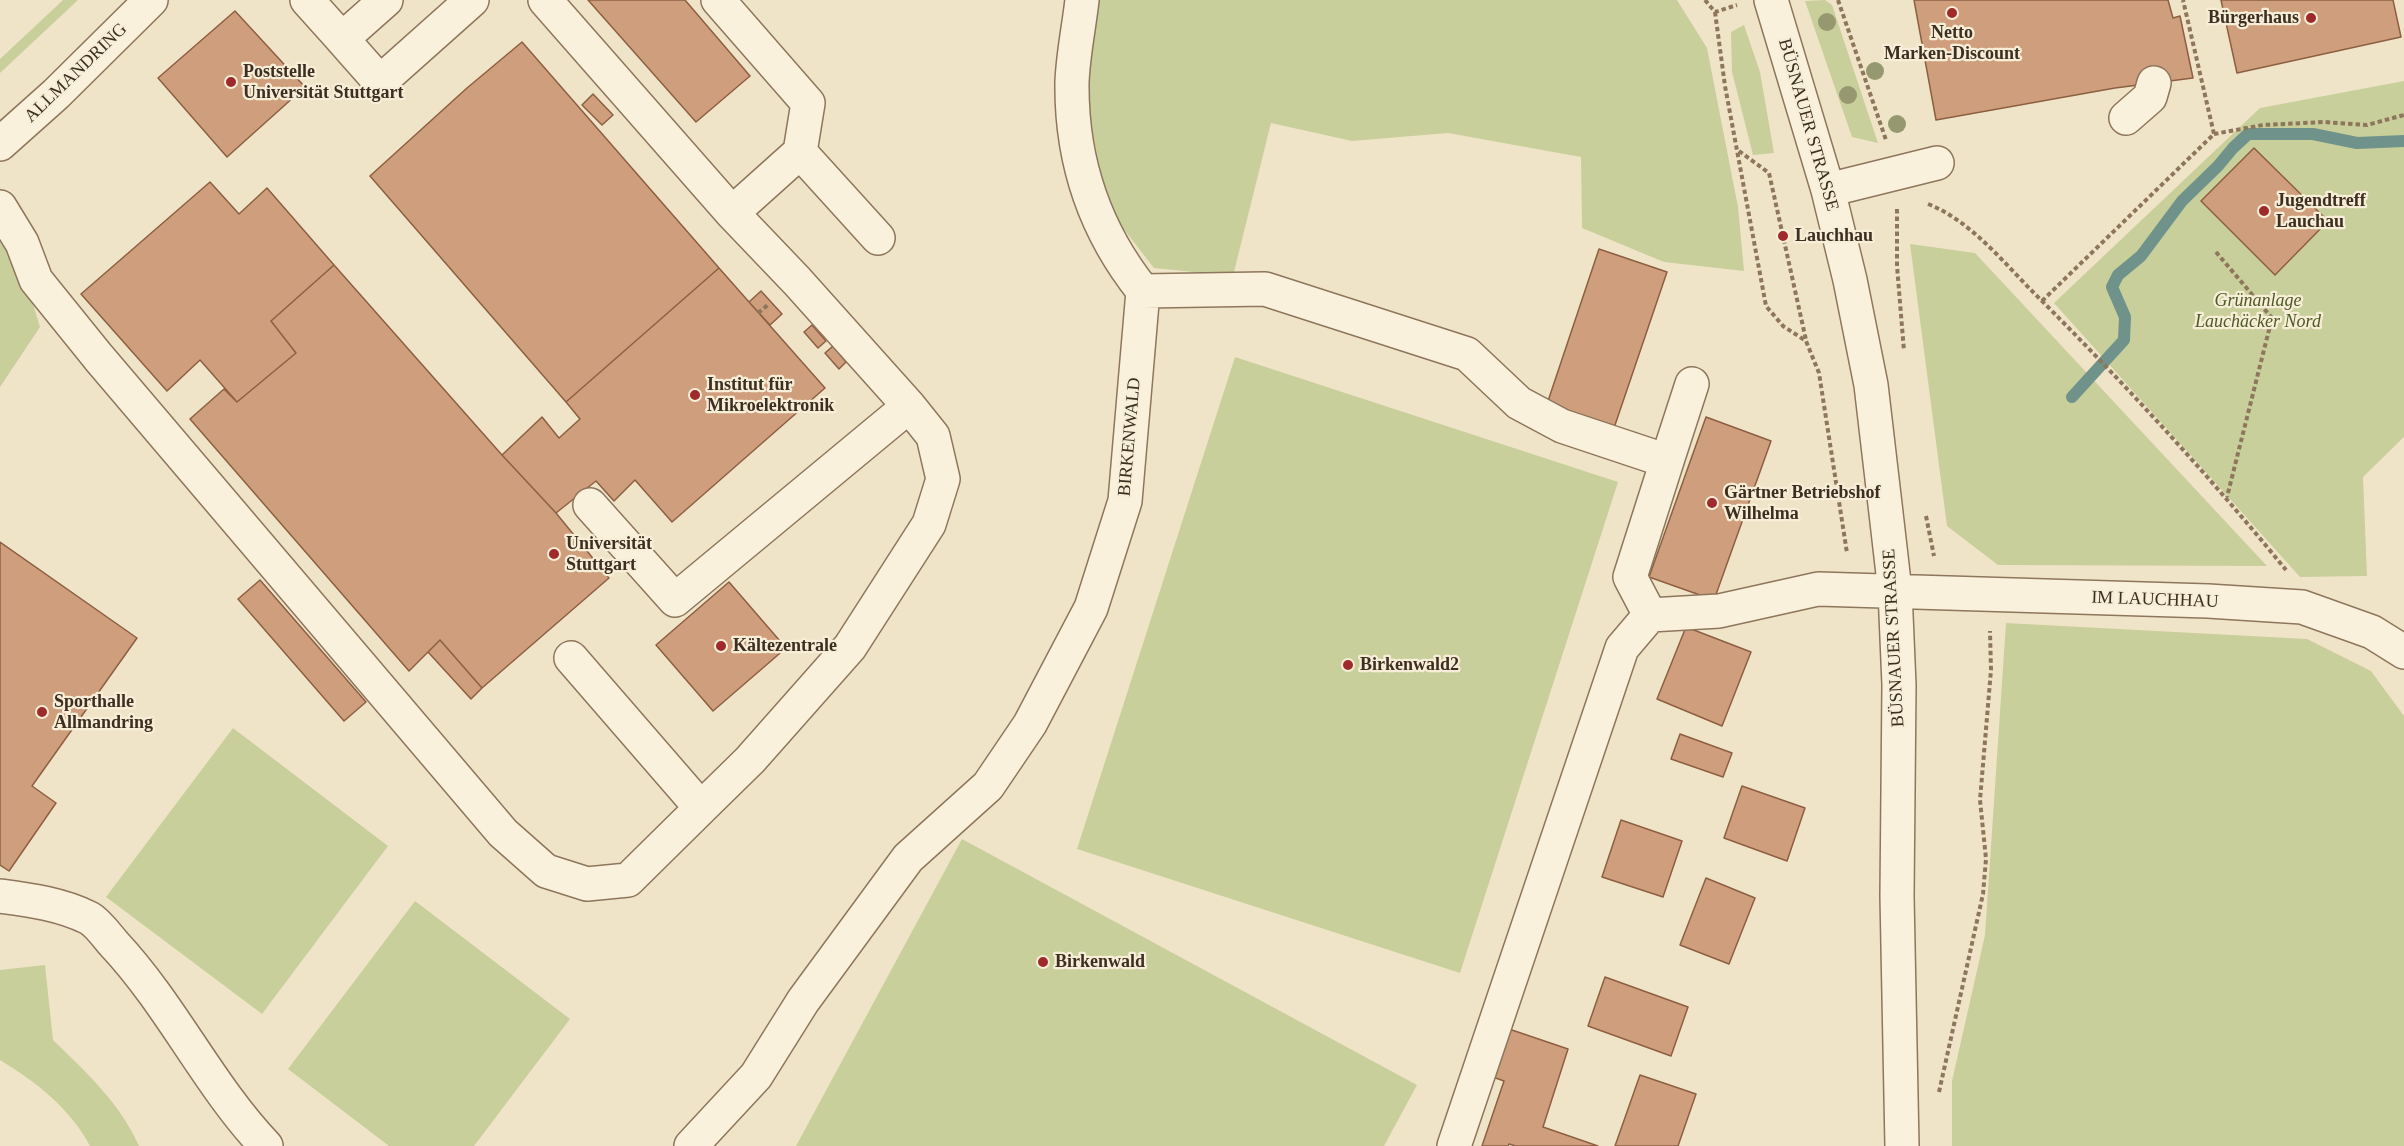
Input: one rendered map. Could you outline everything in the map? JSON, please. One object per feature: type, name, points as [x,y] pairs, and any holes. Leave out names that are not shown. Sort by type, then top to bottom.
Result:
[{"type":"street","name":"ALLMANDRING","points":[[0,144],[56,94],[151,0]]},
{"type":"street","points":[[307,0],[380,82],[472,0]]},
{"type":"street","points":[[342,39],[386,0]]},
{"type":"street","points":[[0,207],[22,243],[36,280],[99,358],[503,833],[546,871],[587,884],[628,880],[750,760],[850,648],[929,524],[943,479],[933,436],[909,406],[797,281],[732,213],[545,0]]},
{"type":"street","points":[[718,0],[808,103],[800,152],[732,213]]},
{"type":"street","points":[[1082,0],[1072,82],[1077,154],[1097,218],[1123,267],[1143,291],[1265,289],[1467,354],[1519,403],[1562,426],[1667,461]]},
{"type":"street","name":"BÜSNAUER STRASSE","points":[[1758,1],[1828,190],[1850,280],[1870,385],[1895,591],[1899,685],[1897,896],[1902,1146]]},
{"type":"street","points":[[2126,118],[2150,98],[2154,83]]},
{"type":"street","points":[[800,152],[878,238]]},
{"type":"street","points":[[1828,190],[1895,182],[1936,163]]},
{"type":"street","name":"BIRKENWALD","points":[[691,1146],[756,1076],[802,1001],[908,858],[988,786],[1035,715],[1091,608],[1125,501],[1143,291]]},
{"type":"street","points":[[1454,1146],[1622,648],[1650,615],[1630,577],[1692,384]]},
{"type":"street","points":[[590,505],[675,600],[909,406]]},
{"type":"street","name":"IM LAUCHHAU","points":[[1650,615],[1719,611],[1818,589],[2208,601],[2302,607],[2372,632],[2404,652]]},
{"type":"street","points":[[571,658],[701,808]]},
{"type":"street","points":[[0,896],[43,902],[91,919],[153,991],[232,1105],[266,1146]]},
{"type":"path","points":[[1705,0],[1715,12],[1725,86],[1766,306],[1783,326],[1806,341]]},
{"type":"path","points":[[1838,0],[1885,136],[1895,182],[1897,266],[1905,360]]},
{"type":"path","points":[[2183,0],[2214,134]]},
{"type":"path","points":[[1715,12],[1758,1]]},
{"type":"path","points":[[2042,302],[2214,134],[2263,125],[2324,122],[2367,125],[2404,115]]},
{"type":"path","points":[[1738,151],[1769,173],[1806,341],[1819,373],[1852,590]]},
{"type":"path","points":[[1895,182],[1970,229],[2103,362],[2227,498],[2296,583],[2302,607]]},
{"type":"path","points":[[2216,252],[2272,318],[2227,498]]},
{"type":"path","points":[[1925,512],[1932,548],[1946,594]]},
{"type":"path","points":[[1938,1099],[1983,894],[1986,859],[1980,800],[1991,670],[1989,596]]},
{"type":"green space","points":[[63,0],[78,0],[0,73],[0,59]]},
{"type":"green space","points":[[1095,0],[1677,0],[1707,48],[1738,207],[1744,271],[1664,262],[1582,228],[1581,157],[1448,133],[1352,141],[1271,123],[1233,276],[1154,268],[1108,209],[1087,104]]},
{"type":"green space","points":[[1825,0],[1832,5],[1878,143],[1852,137],[1805,1]]},
{"type":"green space","points":[[1744,25],[1760,72],[1774,153],[1753,155],[1732,72],[1731,32]]},
{"type":"green space","name":"Grünanlage Lauchäcker Nord","points":[[2404,81],[2404,437],[2363,477],[2367,576],[2300,577],[2054,303],[2260,108]]},
{"type":"green space","points":[[0,228],[30,294],[40,327],[0,387]]},
{"type":"green space","points":[[1910,244],[1975,253],[2267,566],[1998,565],[1947,526]]},
{"type":"green space","name":"Birkenwald2","points":[[1235,357],[1618,482],[1460,973],[1077,849]]},
{"type":"green space","points":[[2006,623],[2307,639],[2371,671],[2404,716],[2404,1146],[1952,1146],[1952,1081],[1985,935]]},
{"type":"green space","points":[[233,728],[388,846],[262,1014],[106,897]]},
{"type":"green space","name":"Birkenwald","points":[[962,839],[1417,1085],[1384,1146],[796,1146]]},
{"type":"green space","points":[[415,901],[570,1019],[474,1146],[389,1146],[288,1069]]},
{"type":"green space","points":[[45,965],[53,1040],[90,1076],[112,1102],[139,1146],[90,1146],[73,1120],[51,1097],[0,1060],[0,970]]},
{"type":"building","points":[[588,0],[685,0],[750,76],[696,122]]},
{"type":"building","points":[[1914,0],[2168,0],[2173,18],[2180,16],[2193,78],[2115,88],[1936,120]]},
{"type":"building","name":"Bürgerhaus","points":[[2221,0],[2393,0],[2401,37],[2237,73]]},
{"type":"building","name":"Poststelle Universität Stuttgart","points":[[235,11],[305,87],[227,157],[158,78]]},
{"type":"building","points":[[522,42],[719,268],[566,402],[370,176],[467,88]]},
{"type":"building","points":[[593,94],[613,115],[602,125],[582,105]]},
{"type":"building","name":"Jugendtreff Lauchau","points":[[2254,148],[2328,221],[2275,275],[2201,201]]},
{"type":"building","points":[[210,182],[239,214],[267,188],[334,265],[271,321],[296,353],[237,402],[200,360],[167,391],[81,294]]},
{"type":"building","points":[[1599,249],[1667,272],[1614,428],[1547,404]]},
{"type":"building","points":[[334,265],[556,513],[609,578],[482,688],[440,640],[409,671],[190,419],[224,389],[237,402],[296,353],[271,321]]},
{"type":"building","name":"Institut für Mikroelektronik","points":[[719,268],[825,388],[672,522],[635,480],[614,501],[596,481],[556,513],[502,455],[542,417],[559,438],[580,419],[566,402]]},
{"type":"building","points":[[761,291],[782,314],[770,325],[749,302]]},
{"type":"building","points":[[812,325],[826,341],[818,348],[804,332]]},
{"type":"building","points":[[833,346],[846,362],[839,369],[825,353]]},
{"type":"building","name":"Gärtner Betriebshof Wilhelma","points":[[1706,417],[1771,441],[1714,600],[1649,577]]},
{"type":"building","name":"Sporthalle Allmandring","points":[[0,542],[137,638],[32,786],[56,803],[9,871],[0,865]]},
{"type":"building","points":[[260,580],[366,702],[344,721],[238,599]]},
{"type":"building","name":"Kältezentrale","points":[[729,582],[786,648],[713,711],[656,645]]},
{"type":"building","points":[[1686,627],[1751,652],[1722,726],[1657,699]]},
{"type":"building","points":[[440,640],[482,688],[471,699],[428,652]]},
{"type":"building","points":[[1680,734],[1732,753],[1723,777],[1671,759]]},
{"type":"building","points":[[1742,786],[1805,808],[1787,861],[1724,838]]},
{"type":"building","points":[[1621,820],[1682,841],[1663,897],[1602,877]]},
{"type":"building","points":[[1706,878],[1755,898],[1729,964],[1680,945]]},
{"type":"building","points":[[1605,977],[1688,1007],[1671,1056],[1588,1026]]},
{"type":"building","points":[[1506,1028],[1568,1049],[1543,1127],[1598,1146],[1516,1146],[1509,1144],[1508,1146],[1482,1146],[1504,1081],[1490,1076]]},
{"type":"building","points":[[1640,1075],[1696,1094],[1678,1146],[1615,1146]]},
{"type":"waterway","points":[[2072,397],[2124,340],[2125,317],[2112,287],[2118,275],[2141,256],[2182,201],[2248,134],[2313,134],[2357,143],[2404,141]]},
{"type":"place","name":"Netto Marken-Discount","points":[[1952,13]]},
{"type":"place","name":"Bürgerhaus","points":[[2311,18]]},
{"type":"place","name":"Poststelle Universität Stuttgart","points":[[231,82]]},
{"type":"place","name":"Jugendtreff Lauchau","points":[[2264,211]]},
{"type":"place","name":"Lauchhau","points":[[1783,236]]},
{"type":"place","name":"Institut für Mikroelektronik","points":[[695,395]]},
{"type":"place","name":"Gärtner Betriebshof Wilhelma","points":[[1712,503]]},
{"type":"place","name":"Universität Stuttgart","points":[[554,554]]},
{"type":"place","name":"Kältezentrale","points":[[721,646]]},
{"type":"place","name":"Birkenwald2","points":[[1348,665]]},
{"type":"place","name":"Sporthalle Allmandring","points":[[42,712]]},
{"type":"place","name":"Birkenwald","points":[[1043,962]]}]
